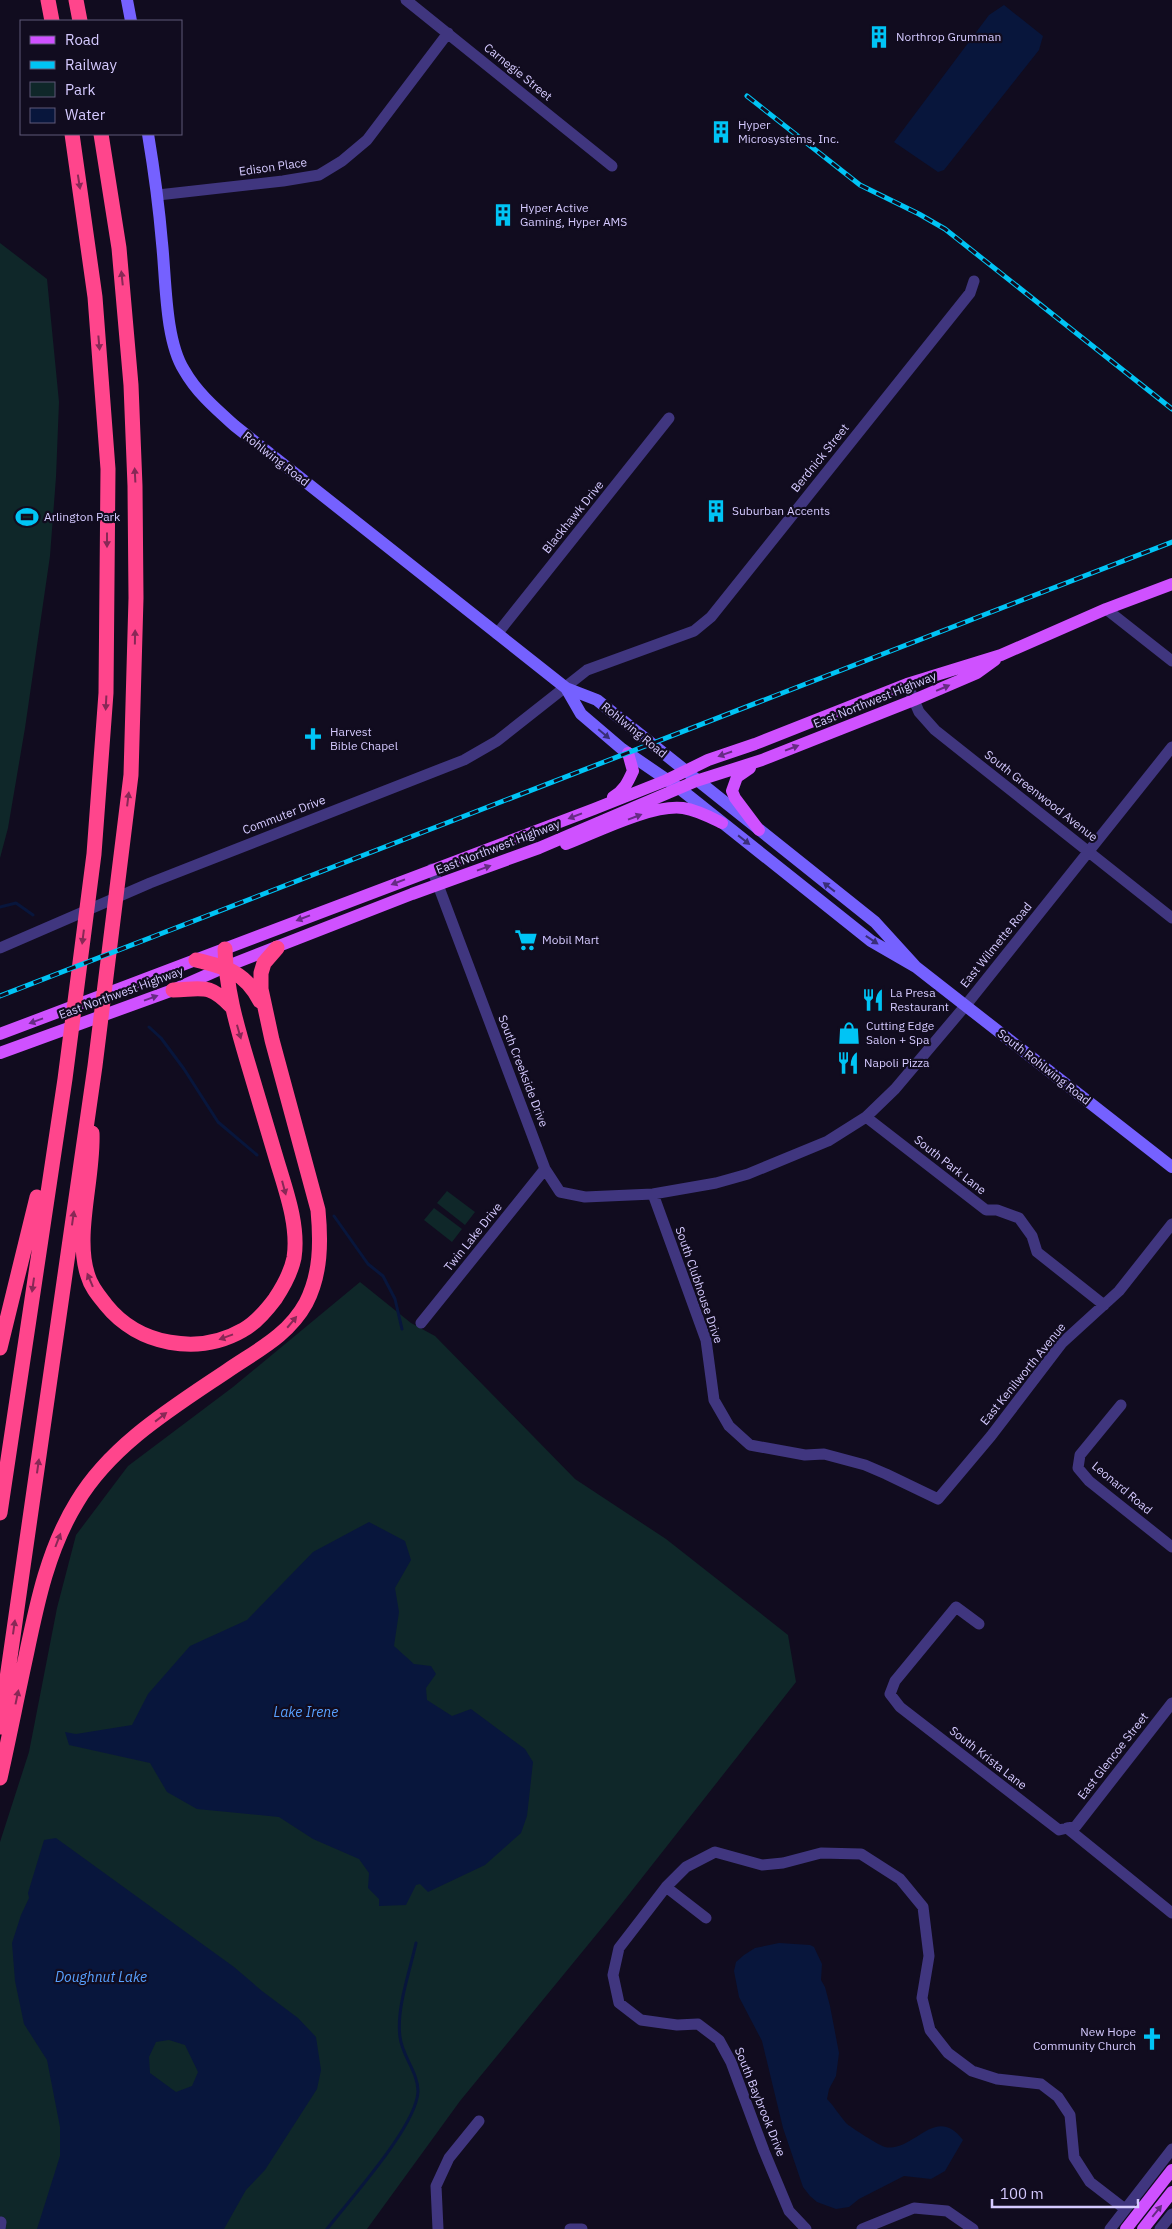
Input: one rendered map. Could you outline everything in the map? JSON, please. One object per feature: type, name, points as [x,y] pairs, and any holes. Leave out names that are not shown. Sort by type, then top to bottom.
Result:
[{"type":"highway","points":[[48,0],[52,20]]},
{"type":"highway","points":[[76,0],[80,20]]},
{"type":"highway","points":[[0,1513],[64,1079],[94,854],[106,694],[108,469],[96,297],[72,135]]},
{"type":"highway","points":[[0,1727],[91,1097],[131,775],[135,633],[135,486],[125,302],[114,208],[101,135]]},
{"type":"highway","points":[[0,1778],[39,1595],[64,1526],[77,1501],[107,1463],[135,1437],[182,1401],[279,1336],[293,1322],[306,1303],[315,1279],[320,1236],[318,1210],[264,1009],[261,989],[261,972],[264,963],[277,948]]},
{"type":"highway","points":[[91,1097],[93,1154],[84,1233],[87,1276],[94,1290],[122,1322],[158,1340],[175,1344],[195,1344],[219,1340],[243,1330],[264,1314],[278,1293],[288,1276],[294,1258],[295,1244],[292,1217],[284,1185],[231,1006],[225,967],[225,949]]},
{"type":"highway","points":[[196,960],[225,967],[248,982],[264,1009]]},
{"type":"highway","points":[[173,990],[203,988],[218,992],[231,1006]]},
{"type":"highway","points":[[0,1348],[58,1115]]},
{"type":"main road","points":[[127,0],[131,20]]},
{"type":"main road","name":"Rohlwing Road","points":[[148,135],[158,195],[170,329],[183,369],[204,398],[235,426],[566,688],[598,700],[696,781]]},
{"type":"main road","name":"East Northwest Highway","points":[[0,1034],[594,809],[667,780],[708,760],[755,744],[907,684],[1001,655],[1106,609],[1172,584]]},
{"type":"main road","name":"East Northwest Highway","points":[[0,1052],[173,990],[225,967],[540,848],[678,788],[762,760],[914,700],[977,673],[1001,655]]},
{"type":"main road","name":"Rohlwing Road","points":[[566,688],[581,714],[628,753],[678,788]]},
{"type":"main road","points":[[594,809],[621,793],[628,784],[633,771],[628,753]]},
{"type":"main road","points":[[759,830],[735,798],[732,791],[737,777],[762,760]]},
{"type":"main road","name":"South Rohlwing Road","points":[[696,781],[875,922],[916,968]]},
{"type":"main road","name":"South Rohlwing Road","points":[[678,788],[871,940],[916,968],[1172,1168]]},
{"type":"main road","points":[[540,848],[556,848],[662,808],[674,807],[696,811],[722,823]]},
{"type":"main road","points":[[1126,2229],[1172,2170]]},
{"type":"main road","points":[[1143,2229],[1172,2192]]},
{"type":"street","name":"Carnegie Street","points":[[406,0],[612,166]]},
{"type":"street","name":"Edison Place","points":[[158,195],[283,181],[318,175],[342,161],[367,140],[448,33]]},
{"type":"street","name":"Berdnick Street","points":[[566,688],[587,670],[694,630],[711,617],[970,293],[974,281]]},
{"type":"street","name":"Blackhawk Drive","points":[[497,634],[669,418]]},
{"type":"street","points":[[1106,609],[1172,661]]},
{"type":"street","name":"South Greenwood Avenue","points":[[907,684],[919,712],[936,730],[1172,918]]},
{"type":"street","name":"Commuter Drive","points":[[0,948],[150,883],[464,760],[497,740],[566,688]]},
{"type":"street","name":"East Wilmette Road","points":[[653,1194],[716,1183],[748,1174],[828,1141],[866,1117],[895,1089],[966,1006],[1172,746]]},
{"type":"street","name":"South Creekside Drive","points":[[432,869],[545,1169],[560,1192],[585,1197],[653,1194]]},
{"type":"street","name":"South Park Lane","points":[[866,1117],[986,1210],[997,1210],[1019,1218],[1032,1236],[1037,1252],[1104,1305]]},
{"type":"street","name":"Twin Lake Drive","points":[[421,1323],[545,1169]]},
{"type":"street","name":"South Clubhouse Drive","points":[[653,1194],[706,1340],[714,1400],[728,1426],[750,1445],[805,1455],[824,1454],[865,1465],[938,1499]]},
{"type":"street","name":"East Kenilworth Avenue","points":[[938,1499],[991,1436],[1062,1343],[1119,1291],[1172,1224]]},
{"type":"street","name":"Leonard Road","points":[[1121,1405],[1080,1455],[1078,1468],[1089,1480],[1172,1546]]},
{"type":"street","name":"South Krista Lane","points":[[980,1624],[956,1607],[895,1681],[890,1694],[900,1707],[1059,1830],[1071,1827]]},
{"type":"street","name":"East Glencoe Street","points":[[1071,1827],[1172,1703]]},
{"type":"street","points":[[1071,1827],[1172,1914]]},
{"type":"street","name":"South Baybrook Drive","points":[[806,2229],[789,2211],[764,2151],[731,2062],[719,2040],[698,2024],[677,2025],[641,2020],[619,2003],[613,1975],[619,1948],[666,1887],[686,1866],[715,1852],[762,1864],[783,1864],[820,1853],[861,1854],[900,1879],[923,1907],[929,1956],[922,1998],[930,2030],[948,2053],[972,2071],[997,2079],[1041,2084],[1058,2097],[1070,2115],[1074,2157],[1090,2182],[1125,2209]]},
{"type":"street","points":[[666,1887],[706,1918]]},
{"type":"street","points":[[438,2229],[436,2186],[449,2158],[479,2122]]},
{"type":"street","points":[[1110,2229],[1172,2149]]},
{"type":"street","points":[[862,2229],[914,2208],[947,2211],[973,2229]]},
{"type":"street","points":[[1160,2229],[1172,2214]]},
{"type":"street","points":[[570,2229],[582,2229]]},
{"type":"green space","name":"Arlington Park","points":[[0,243],[47,279],[59,402],[50,556],[25,728],[8,828],[0,858]]},
{"type":"green space","points":[[447,1191],[475,1212],[465,1225],[437,1203]]},
{"type":"green space","points":[[434,1208],[462,1229],[452,1242],[424,1220]]},
{"type":"green space","points":[[360,1282],[411,1323],[435,1336],[575,1479],[666,1539],[788,1635],[796,1682],[619,1907],[460,2101],[367,2229],[0,2229],[0,1842],[29,1752],[57,1608],[76,1535],[128,1466],[233,1387]]},
{"type":"water","points":[[1004,5],[1043,36],[1039,50],[944,170],[938,172],[894,142],[989,15]]},
{"type":"water","name":"Lake Irene","points":[[369,1522],[405,1541],[411,1560],[395,1588],[399,1612],[394,1646],[414,1664],[431,1666],[436,1674],[426,1688],[427,1700],[452,1716],[471,1709],[525,1749],[533,1762],[527,1816],[521,1833],[485,1865],[428,1892],[420,1884],[416,1885],[406,1905],[379,1906],[379,1899],[368,1888],[369,1873],[359,1859],[313,1839],[279,1817],[197,1809],[167,1792],[150,1763],[69,1745],[65,1732],[76,1734],[132,1725],[148,1694],[190,1646],[247,1620],[313,1552]]},
{"type":"water","name":"Doughnut Lake","points":[[56,1838],[234,1967],[298,2018],[316,2037],[321,2070],[317,2089],[265,2170],[246,2190],[224,2229],[37,2229],[60,2156],[60,2127],[47,2060],[24,2024],[15,1981],[12,1943],[29,1898],[28,1893],[44,1840]],"holes":[[[169,2040],[185,2045],[198,2072],[192,2086],[176,2092],[150,2073],[149,2057],[156,2042]]]},
{"type":"water","points":[[779,1943],[810,1945],[814,1947],[822,1964],[821,1980],[830,2006],[839,2053],[836,2076],[829,2089],[827,2099],[846,2123],[885,2147],[896,2147],[934,2128],[943,2126],[953,2130],[963,2140],[945,2171],[931,2179],[904,2176],[859,2199],[849,2207],[836,2209],[817,2202],[803,2187],[783,2128],[762,2041],[739,1997],[734,1971],[736,1962],[755,1948]]},
{"type":"waterway","points":[[0,907],[16,903],[33,915]]},
{"type":"waterway","points":[[149,1027],[161,1038],[184,1069],[218,1122],[257,1155]]},
{"type":"waterway","points":[[334,1216],[368,1264],[383,1276],[395,1299],[402,1329]]},
{"type":"waterway","points":[[327,2229],[381,2162],[407,2123],[415,2106],[418,2091],[417,2084],[401,2044],[399,2026],[404,1990],[416,1943]]},
{"type":"railway","points":[[747,96],[860,185],[945,229],[1172,409]]},
{"type":"railway","points":[[0,996],[1172,542]]},
{"type":"place","name":"Northrop Grumman","points":[[879,37]]},
{"type":"place","name":"Hyper Microsystems, Inc.","points":[[721,132]]},
{"type":"place","name":"Hyper Active Gaming, Hyper AMS","points":[[503,215]]},
{"type":"place","name":"Suburban Accents","points":[[716,511]]},
{"type":"place","name":"Arlington Park","points":[[27,517]]},
{"type":"place","name":"Harvest Bible Chapel","points":[[313,739]]},
{"type":"place","name":"Mobil Mart","points":[[526,940]]},
{"type":"place","name":"La Presa Restaurant","points":[[873,1000]]},
{"type":"place","name":"Cutting Edge Salon + Spa","points":[[849,1033]]},
{"type":"place","name":"Napoli Pizza","points":[[848,1063]]},
{"type":"place","name":"New Hope Community Church","points":[[1152,2039]]}]
